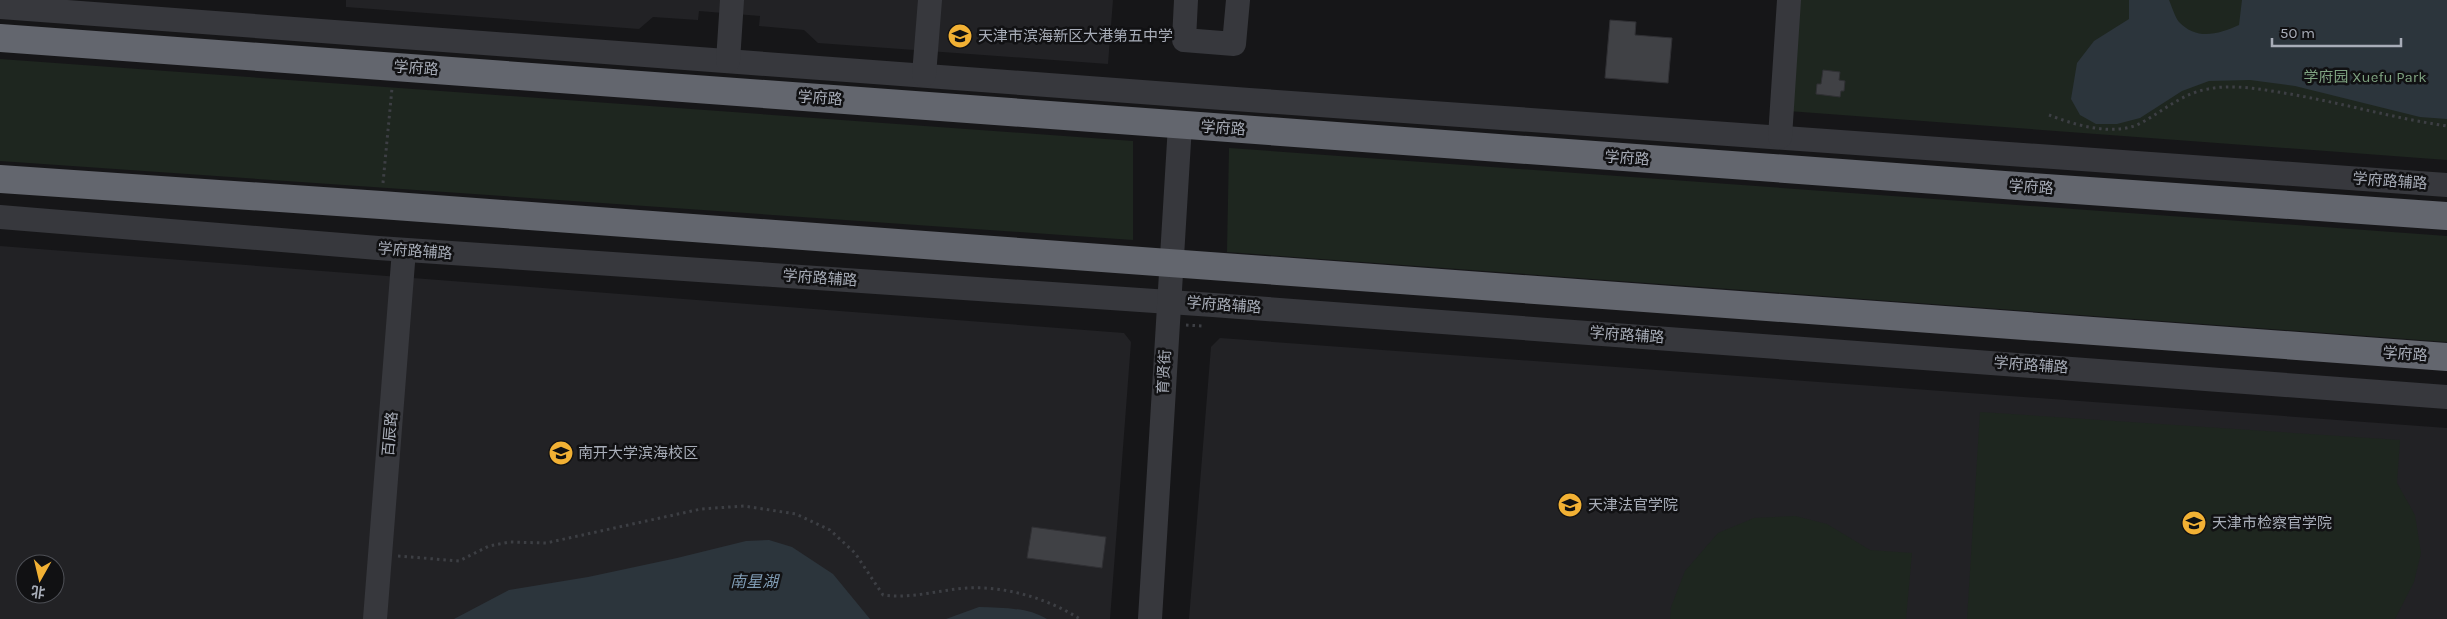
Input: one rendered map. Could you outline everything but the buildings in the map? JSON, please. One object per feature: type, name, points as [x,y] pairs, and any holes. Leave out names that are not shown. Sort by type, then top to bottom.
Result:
[{"type":"highway","name":"学府路","points":[[0,38],[2447,216]]},
{"type":"highway","name":"学府路","points":[[0,179],[1171,262],[2447,357]]},
{"type":"street","points":[[728,61],[732,0]]},
{"type":"street","points":[[924,75],[930,0]]},
{"type":"street","points":[[1186,0],[1184,40],[1234,44],[1238,0]]},
{"type":"street","points":[[1780,137],[1789,0]]},
{"type":"street","name":"学府路辅路","points":[[0,7],[2447,185]]},
{"type":"street","name":"育贤街","points":[[1150,619],[1180,125]]},
{"type":"street","name":"学府路辅路","points":[[0,217],[404,250],[1169,302],[2447,396]]},
{"type":"street","name":"百辰路","points":[[375,619],[404,250]]},
{"type":"path","points":[[382,205],[394,66]]},
{"type":"path","points":[[2049,115],[2069,123],[2114,130],[2139,124],[2171,103],[2208,89],[2254,88],[2331,100],[2417,122],[2447,126]]},
{"type":"path","points":[[380,555],[459,561],[489,546],[510,542],[546,543],[702,509],[744,506],[796,514],[830,530],[855,553],[883,595],[902,598],[967,588],[1013,591],[1067,611],[1080,619]]},
{"type":"shaded area","name":"天津市滨海新区大港第五中学","points":[[346,0],[1113,0],[1108,64],[818,43],[804,30],[759,26],[760,16],[699,11],[698,20],[653,17],[639,29],[346,7]]},
{"type":"shaded area","name":"南开大学滨海校区","points":[[0,246],[1124,333],[1131,342],[1110,619],[0,619]]},
{"type":"shaded area","name":"天津法官学院","points":[[1220,338],[2447,428],[2447,619],[1189,619],[1211,347]]},
{"type":"green space","name":"学府园 Xuefu Park","points":[[1797,0],[2447,0],[2447,160],[1788,111]]},
{"type":"green space","points":[[0,59],[1133,141],[1133,240],[0,161]]},
{"type":"green space","points":[[1229,148],[2447,236],[2447,342],[1227,252]]},
{"type":"green space","name":"天津市检察官学院","points":[[1980,412],[2400,440],[2397,483],[2415,515],[2421,553],[2414,582],[2395,619],[1967,619]]},
{"type":"green space","points":[[1795,516],[1827,524],[1870,550],[1912,553],[1906,619],[1670,619],[1671,607],[1685,571],[1718,533],[1754,518]]},
{"type":"water","points":[[2129,0],[2169,0],[2179,22],[2193,32],[2208,34],[2224,31],[2239,25],[2242,0],[2447,0],[2447,119],[2420,117],[2295,86],[2250,80],[2209,81],[2182,91],[2140,118],[2117,124],[2096,124],[2080,115],[2071,99],[2077,63],[2094,41],[2129,19]]},
{"type":"water","name":"南星湖","points":[[769,540],[792,547],[833,574],[870,619],[454,619],[509,590],[588,577],[746,541]]},
{"type":"water","points":[[979,607],[1023,610],[1047,619],[946,619]]},
{"type":"place","name":"天津市滨海新区大港第五中学","points":[[960,36]]},
{"type":"place","name":"南开大学滨海校区","points":[[561,453]]},
{"type":"place","name":"天津法官学院","points":[[1570,505]]},
{"type":"place","name":"天津市检察官学院","points":[[2194,523]]}]
